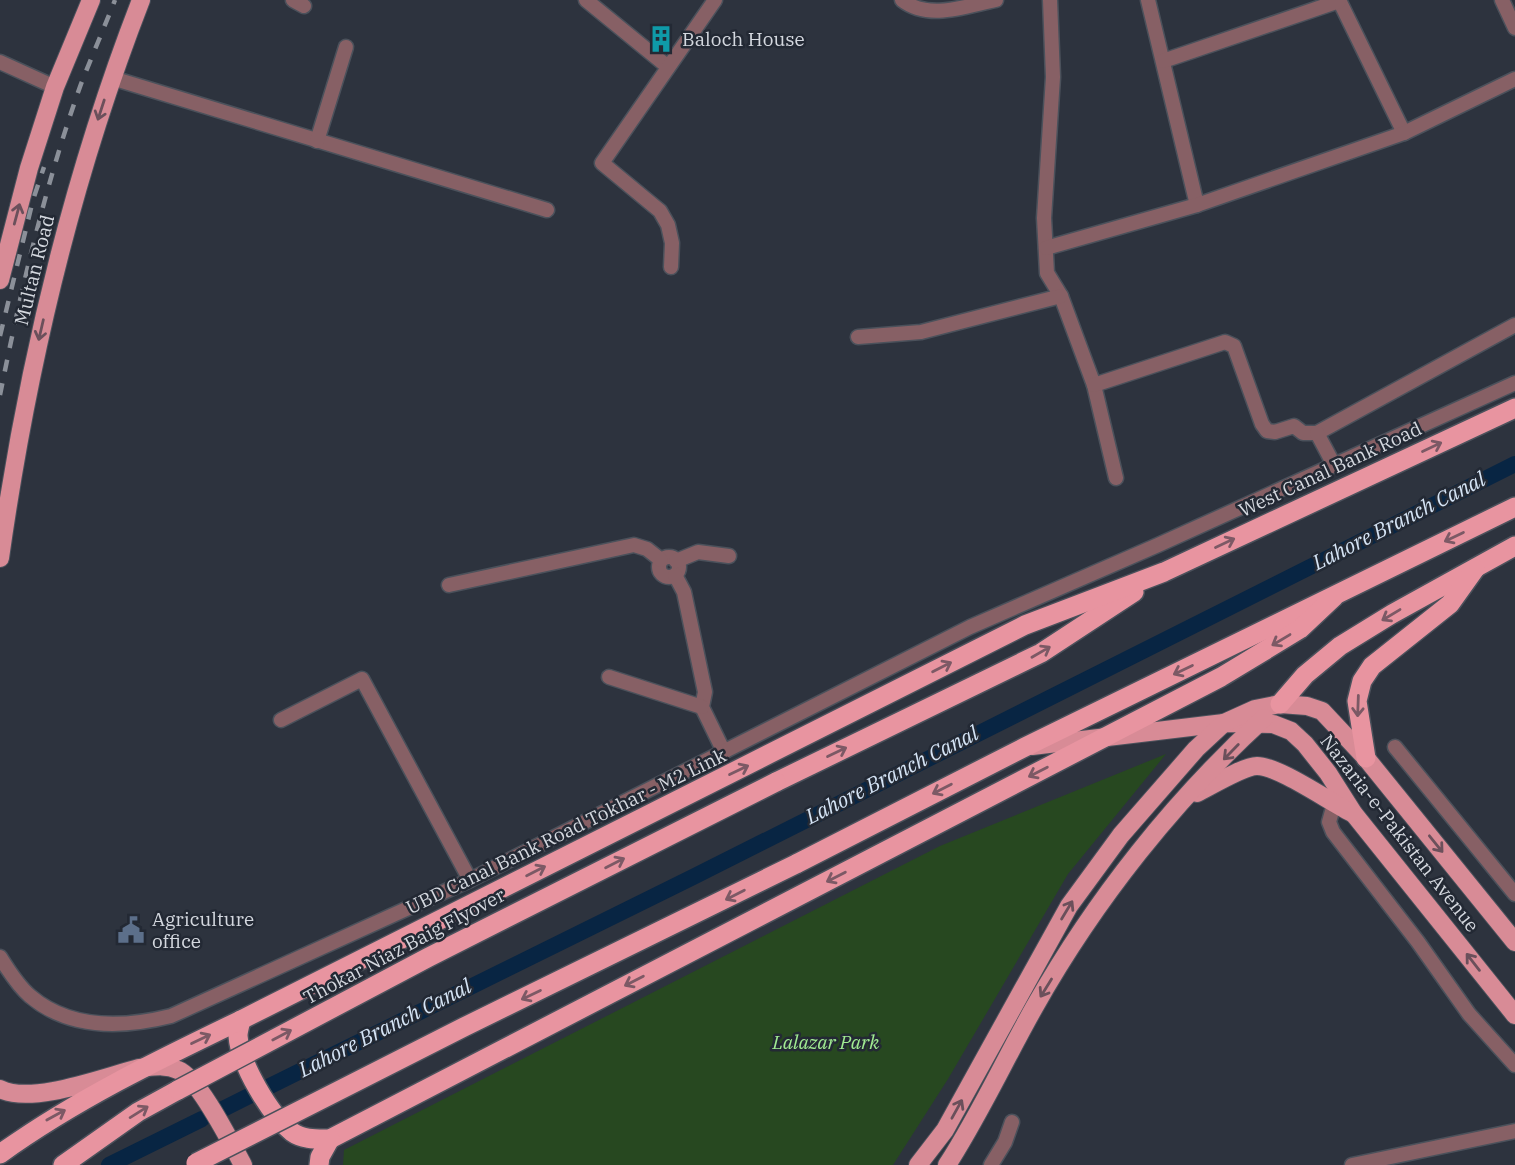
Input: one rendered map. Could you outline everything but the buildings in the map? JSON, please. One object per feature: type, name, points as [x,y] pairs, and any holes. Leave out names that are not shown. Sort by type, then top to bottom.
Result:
[{"type":"highway","name":"West Canal Bank Road","points":[[1164,572],[1515,408]]},
{"type":"highway","points":[[193,1165],[1025,747],[1515,507]]},
{"type":"highway","points":[[1280,704],[1305,675],[1340,646],[1515,546]]},
{"type":"highway","points":[[1366,758],[1357,715],[1362,681],[1372,666],[1450,604],[1477,566]]},
{"type":"highway","name":"Thokar Niaz Baig Flyover","points":[[63,1165],[138,1112],[429,957],[776,782],[1041,653],[1164,572]]},
{"type":"highway","name":"UBD Canal Bank Road Tokhar - M2 Link","points":[[0,1154],[44,1122],[139,1068],[241,1020],[1025,625],[1164,572]]},
{"type":"highway","points":[[241,1020],[238,1034],[245,1060],[272,1112],[294,1133],[314,1139],[330,1139],[1221,677],[1300,629],[1334,597]]},
{"type":"highway","points":[[318,1165],[330,1139]]},
{"type":"main road","name":"Multan Road","points":[[0,280],[2,258],[55,87],[91,0]]},
{"type":"main road","name":"Multan Road","points":[[0,558],[26,403],[57,259],[82,167],[141,0]]},
{"type":"main road","points":[[947,1165],[966,1136],[1036,1004],[1117,882],[1186,798],[1280,704]]},
{"type":"main road","points":[[1025,747],[1224,723],[1255,709],[1280,704]]},
{"type":"main road","name":"Nazaria-e-Pakistan Avenue","points":[[1280,704],[1307,706],[1322,711],[1366,758],[1515,942]]},
{"type":"main road","points":[[918,1165],[945,1130],[1069,906],[1121,835],[1196,749],[1224,723]]},
{"type":"main road","name":"Nazaria-e-Pakistan Avenue","points":[[1224,723],[1281,726],[1305,744],[1328,773],[1354,814],[1515,1015]]},
{"type":"main road","points":[[1186,798],[1256,766],[1276,771],[1354,814]]},
{"type":"main road","points":[[0,1090],[10,1094],[37,1095],[139,1068],[167,1067],[186,1074],[197,1088],[243,1165]]},
{"type":"street","points":[[586,0],[668,67]]},
{"type":"street","points":[[671,267],[672,243],[660,211],[602,163],[714,0]]},
{"type":"street","points":[[902,0],[908,5],[930,12],[996,0]]},
{"type":"street","points":[[1050,0],[1053,77],[1044,218],[1047,273],[1061,296],[1094,385],[1116,478]]},
{"type":"street","points":[[1148,0],[1198,205]]},
{"type":"street","points":[[1163,61],[1339,0],[1404,133]]},
{"type":"street","points":[[1502,0],[1515,28]]},
{"type":"street","points":[[317,141],[346,47]]},
{"type":"street","points":[[0,62],[55,87]]},
{"type":"street","points":[[112,78],[547,210]]},
{"type":"street","points":[[1046,248],[1198,205],[1404,133],[1515,79]]},
{"type":"street","points":[[858,337],[921,332],[1061,296]]},
{"type":"street","points":[[1094,385],[1225,342],[1234,346],[1262,424],[1267,431],[1275,432],[1294,426],[1303,433],[1317,433],[1515,325]]},
{"type":"street","points":[[0,957],[28,995],[49,1009],[80,1021],[117,1026],[171,1016],[470,880],[970,626],[1158,545],[1515,383]]},
{"type":"street","points":[[1317,433],[1334,465]]},
{"type":"street","points":[[449,585],[634,545],[647,549],[671,565],[684,592],[705,692],[702,707],[724,752]]},
{"type":"street","points":[[671,565],[698,552],[729,556]]},
{"type":"street","points":[[609,677],[702,707]]},
{"type":"street","points":[[281,720],[362,679],[470,880]]},
{"type":"street","points":[[1395,747],[1515,894]]},
{"type":"street","points":[[1334,804],[1329,822],[1333,831],[1469,1014],[1515,1065]]},
{"type":"street","points":[[991,1165],[1005,1142],[1012,1122]]},
{"type":"street","points":[[1352,1165],[1515,1131]]},
{"type":"green space","name":"Lalazar Park","points":[[1166,754],[1068,874],[948,1079],[893,1165],[343,1165],[344,1150],[940,846]]},
{"type":"waterway","name":"Lahore Branch Canal","points":[[270,1086],[1515,464]]},
{"type":"waterway","name":"Lahore Branch Canal","points":[[219,1111],[253,1094]]},
{"type":"waterway","name":"Lahore Branch Canal","points":[[109,1165],[202,1119]]},
{"type":"railway","points":[[0,395],[25,277],[56,160],[81,84],[115,0]]},
{"type":"railway","points":[[0,336],[33,200],[44,167]]},
{"type":"place","name":"Baloch House","points":[[661,39]]},
{"type":"place","name":"Agriculture office","points":[[131,930]]}]
